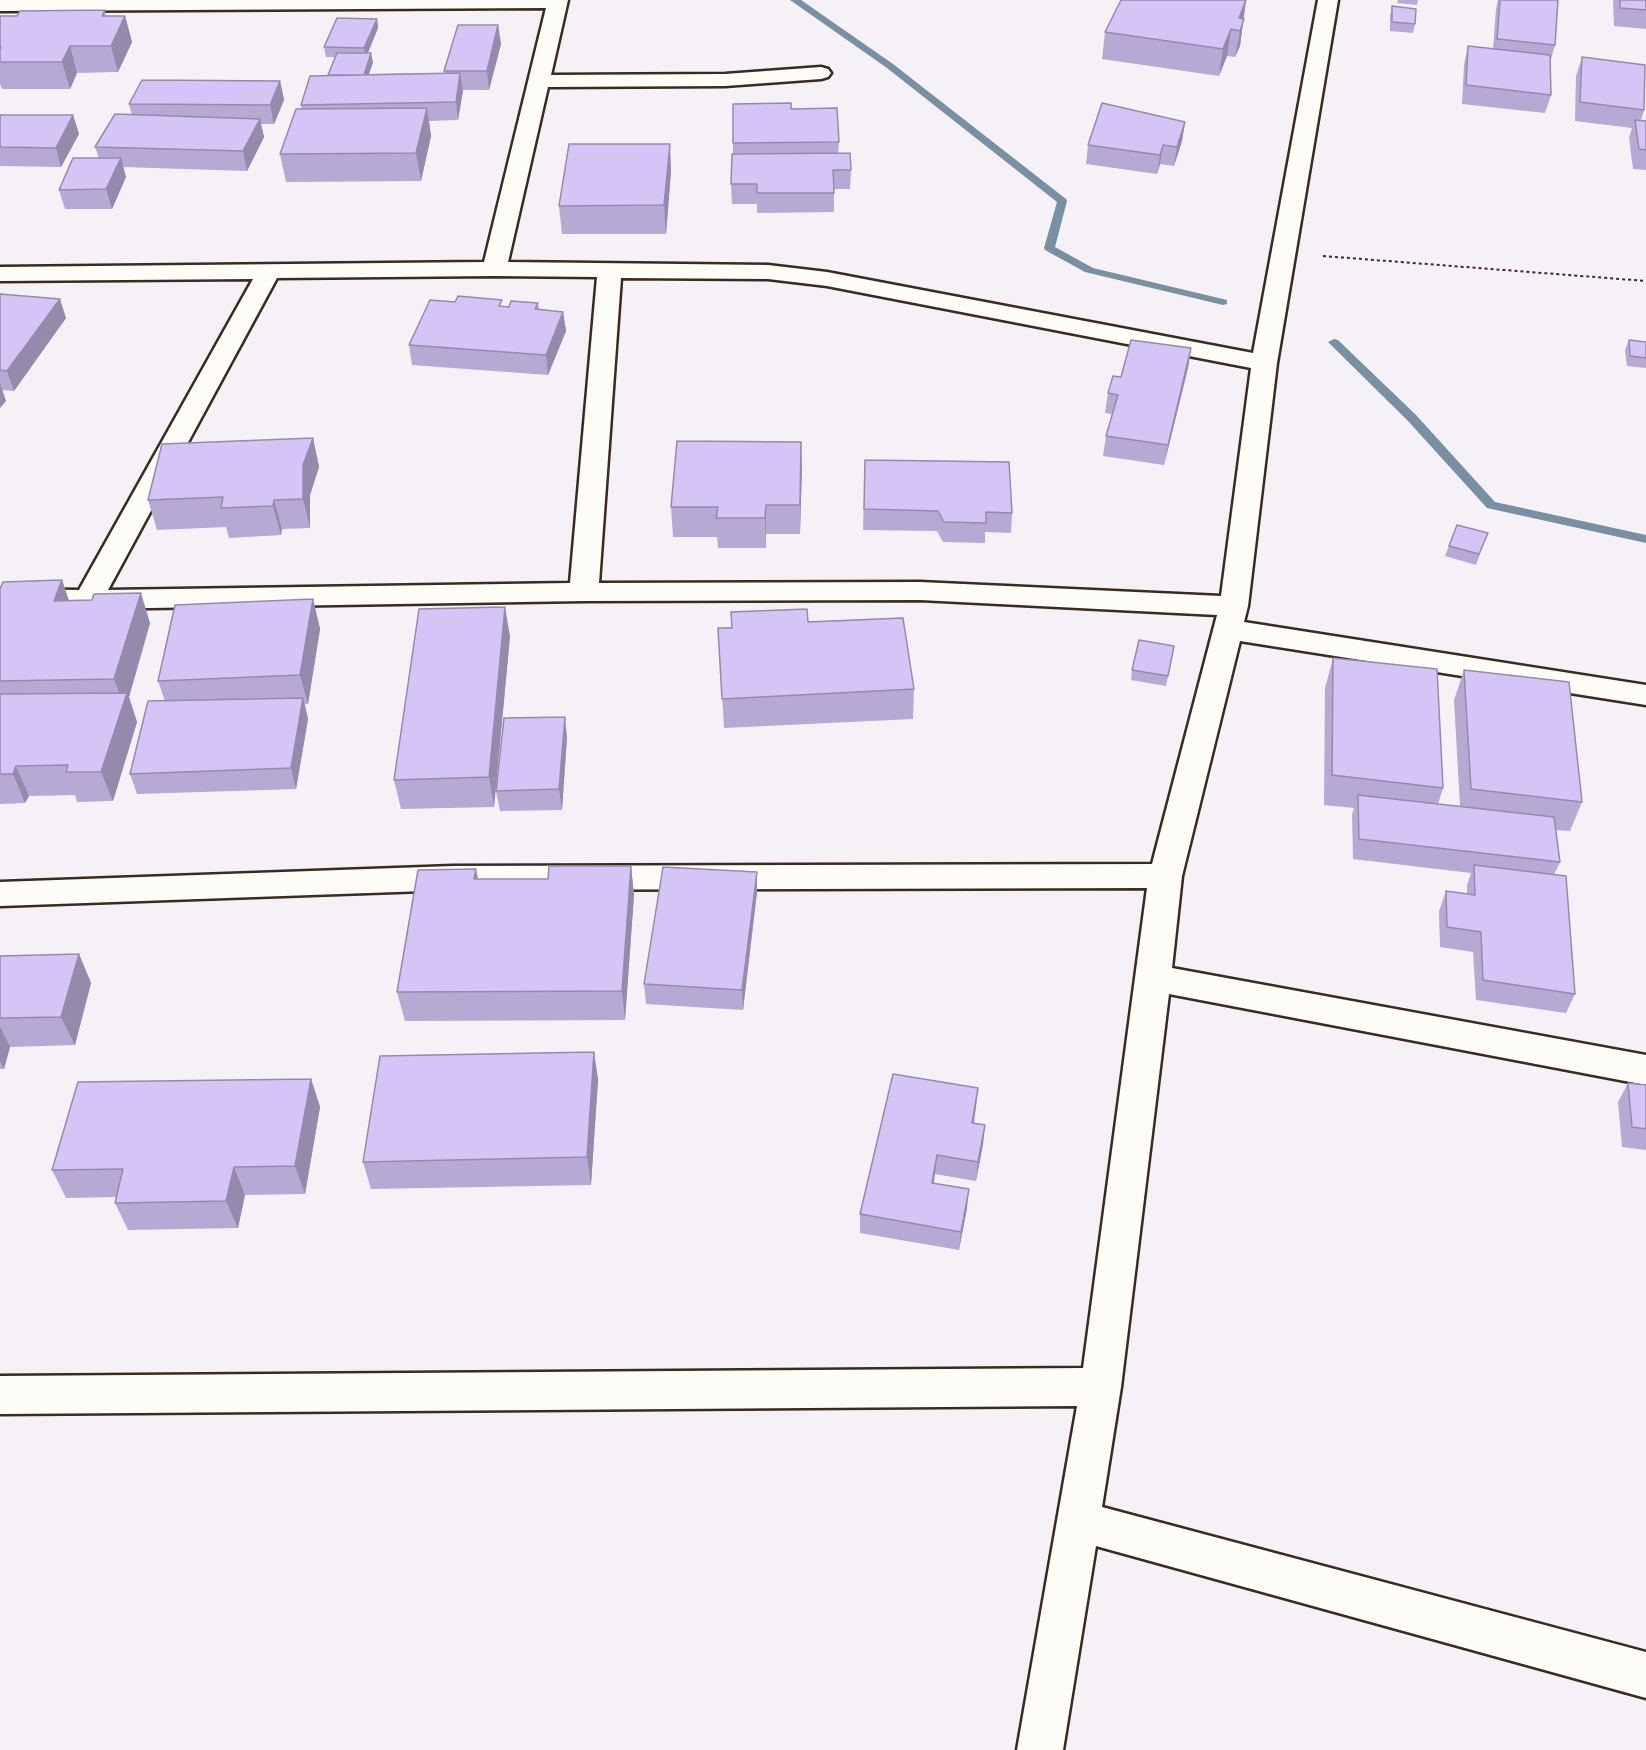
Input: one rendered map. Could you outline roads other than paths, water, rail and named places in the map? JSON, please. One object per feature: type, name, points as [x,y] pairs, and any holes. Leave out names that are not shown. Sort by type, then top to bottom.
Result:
[{"type":"street","points":[[1040,1750],[1101,1387],[1165,876],[1230,618],[1264,363],[1328,0]]},
{"type":"street","points":[[0,5],[558,1],[494,269]]},
{"type":"street","points":[[538,81],[725,80],[821,73]]},
{"type":"street","points":[[0,274],[494,269],[768,272],[827,279],[1264,363]]},
{"type":"street","points":[[584,592],[610,270]]},
{"type":"street","points":[[88,600],[269,272]]},
{"type":"street","points":[[0,598],[88,600],[584,592],[920,591],[1230,618],[1646,695]]},
{"type":"street","points":[[0,894],[453,878],[1165,876]]},
{"type":"street","points":[[1154,978],[1646,1070]]},
{"type":"street","points":[[0,1395],[1101,1387]]},
{"type":"street","points":[[1078,1521],[1646,1675]]},
{"type":"waterway","points":[[795,0],[890,66],[1062,201],[1049,248],[1089,270],[1223,302]]},
{"type":"waterway","points":[[1334,342],[1412,418],[1491,505],[1646,539]]}]
